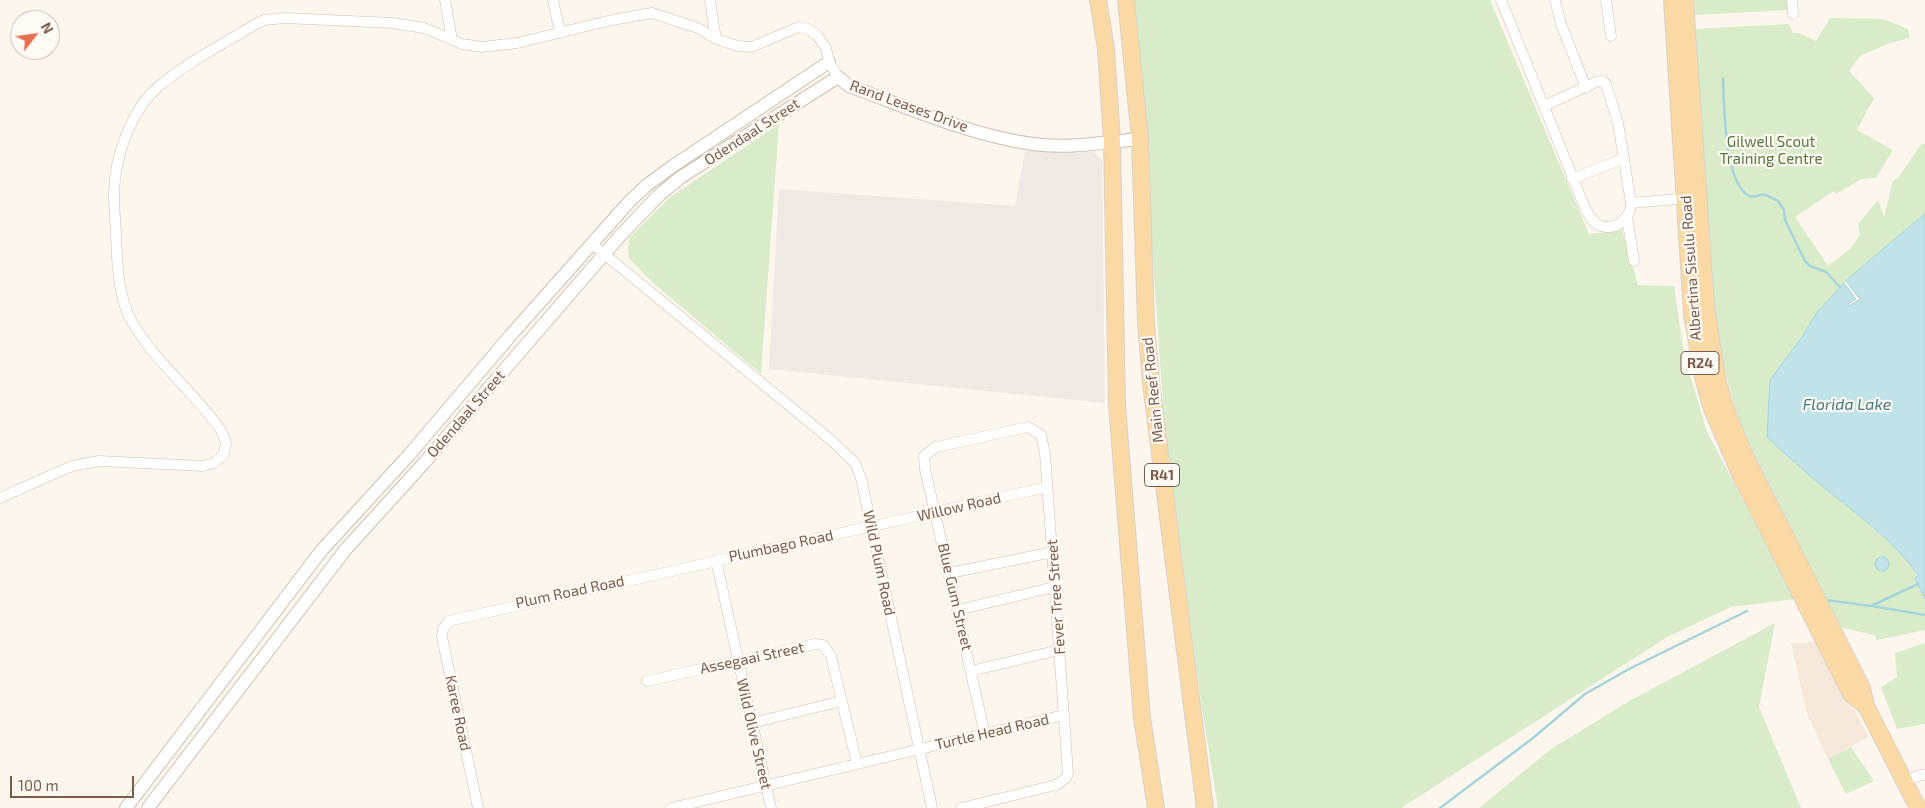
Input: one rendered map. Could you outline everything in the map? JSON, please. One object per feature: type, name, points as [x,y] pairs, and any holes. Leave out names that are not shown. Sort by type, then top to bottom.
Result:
[{"type":"main road","name":"R41","points":[[1098,0],[1106,49],[1112,141],[1116,405],[1142,718],[1156,808]]},
{"type":"main road","name":"Main Reef Road","points":[[1126,0],[1140,140],[1146,322],[1151,383],[1205,808]]},
{"type":"main road","name":"Albertina Sisulu Road","points":[[1672,0],[1692,198]]},
{"type":"main road","name":"Albertina Sisulu Road","points":[[1685,0],[1695,338],[1712,409],[1740,474],[1851,694],[1866,706],[1905,780],[1920,802]]},
{"type":"street","points":[[445,0],[452,40]]},
{"type":"street","points":[[553,0],[560,33]]},
{"type":"street","points":[[710,0],[716,39]]},
{"type":"street","points":[[1501,0],[1585,208],[1596,224],[1609,227],[1627,218]]},
{"type":"street","points":[[1555,0],[1561,24],[1586,88]]},
{"type":"street","points":[[1606,0],[1611,36]]},
{"type":"street","points":[[1792,0],[1793,14]]},
{"type":"street","name":"Rand Leases Drive","points":[[0,498],[83,463],[106,461],[203,466],[214,463],[224,454],[225,438],[214,420],[150,347],[127,313],[120,280],[114,191],[117,170],[132,124],[141,106],[158,87],[254,25],[274,18],[392,23],[424,28],[473,47],[495,47],[612,20],[652,14],[698,28],[716,39],[738,46],[751,46],[799,27],[808,29],[817,35],[826,48],[829,62],[838,77],[849,86],[980,132],[1014,141],[1050,145],[1140,140]]},
{"type":"street","name":"Odendaal Street","points":[[126,808],[322,551],[410,455],[510,336],[647,185],[829,62]]},
{"type":"street","name":"Odendaal Street","points":[[148,808],[346,549],[424,463],[604,254],[658,196],[681,177],[838,77]]},
{"type":"street","points":[[1544,106],[1600,81],[1608,86],[1616,116],[1631,203],[1627,218],[1634,261]]},
{"type":"street","points":[[1572,179],[1624,158]]},
{"type":"street","points":[[1631,203],[1692,198]]},
{"type":"street","name":"Wild Plum Road","points":[[592,244],[691,323],[851,459],[858,471],[871,527],[932,808]]},
{"type":"street","name":"Fever Tree Street","points":[[924,460],[924,456],[932,449],[1028,427],[1038,431],[1042,439],[1053,552],[1054,588],[1069,765],[1066,778],[1056,785],[961,808]]},
{"type":"street","name":"Blue Gum Street","points":[[924,460],[985,735]]},
{"type":"street","name":"Willow Road","points":[[871,527],[1047,487]]},
{"type":"street","name":"Plumbago Road","points":[[691,566],[871,527]]},
{"type":"street","points":[[950,574],[1053,552]]},
{"type":"street","name":"Wild Olive Street","points":[[716,560],[771,808]]},
{"type":"street","name":"Plum Road Road","points":[[449,621],[691,566]]},
{"type":"street","points":[[958,610],[1054,588]]},
{"type":"street","name":"Karee Road","points":[[449,621],[443,629],[442,637],[478,808]]},
{"type":"street","name":"Assegaai Street","points":[[647,681],[815,644],[823,645],[831,656],[857,764]]},
{"type":"street","points":[[971,670],[1059,650]]},
{"type":"street","points":[[752,723],[842,701]]},
{"type":"street","name":"Turtle Head Road","points":[[920,748],[985,735],[1064,715]]},
{"type":"street","points":[[671,808],[920,748]]},
{"type":"street","points":[[1905,780],[1925,774]]},
{"type":"shaded area","points":[[1071,149],[1093,152],[1102,160],[1105,403],[769,369],[779,189],[1015,206],[1025,151]]},
{"type":"shaded area","points":[[1820,642],[1868,737],[1828,759],[1807,714],[1791,643]]},
{"type":"green space","points":[[1135,0],[1490,0],[1589,234],[1622,230],[1638,285],[1674,286],[1684,354],[1707,432],[1795,599],[1731,607],[1667,637],[1401,808],[1218,808],[1201,702],[1164,418]]},
{"type":"green space","points":[[1694,0],[1788,0],[1789,10],[1695,15]]},
{"type":"green space","name":"Gilwell Scout Training Centre","points":[[1830,18],[1883,19],[1908,29],[1910,38],[1890,43],[1860,56],[1849,71],[1874,98],[1857,130],[1893,150],[1876,178],[1862,179],[1836,194],[1834,191],[1795,217],[1828,266],[1850,249],[1860,235],[1858,224],[1878,200],[1884,217],[1893,181],[1898,178],[1922,143],[1925,145],[1925,214],[1846,281],[1817,312],[1802,337],[1770,380],[1767,437],[1887,540],[1917,574],[1915,578],[1925,599],[1925,630],[1877,640],[1874,635],[1839,627],[1747,448],[1716,340],[1705,202],[1696,29],[1789,24],[1793,33],[1799,33],[1816,41]]},
{"type":"green space","points":[[779,124],[761,374],[652,282],[629,258],[628,248],[630,237],[669,198]]},
{"type":"green space","points":[[1775,623],[1759,707],[1801,808],[1479,808],[1551,749],[1631,700]]},
{"type":"green space","points":[[1925,643],[1925,724],[1897,729],[1881,687],[1897,677],[1895,653]]},
{"type":"green space","points":[[1851,747],[1874,781],[1846,794],[1828,759]]},
{"type":"water","name":"Florida Lake","points":[[1925,214],[1925,599],[1915,578],[1918,575],[1898,550],[1767,437],[1770,380],[1802,337],[1817,312],[1844,283],[1856,299],[1848,304],[1849,306],[1860,299],[1860,296],[1858,297],[1846,281]]},
{"type":"water","points":[[1882,557],[1887,559],[1889,564],[1887,569],[1882,571],[1877,569],[1875,564],[1877,559]]},
{"type":"waterway","points":[[1723,78],[1727,142],[1730,160],[1741,188],[1749,196],[1755,197],[1764,194],[1778,201],[1784,210],[1785,220],[1805,261],[1810,266],[1826,272],[1840,287]]},
{"type":"waterway","points":[[1826,600],[1871,606],[1918,584]]},
{"type":"waterway","points":[[1872,606],[1925,615]]},
{"type":"waterway","points":[[1440,808],[1533,738],[1585,694],[1629,669],[1747,611]]}]
